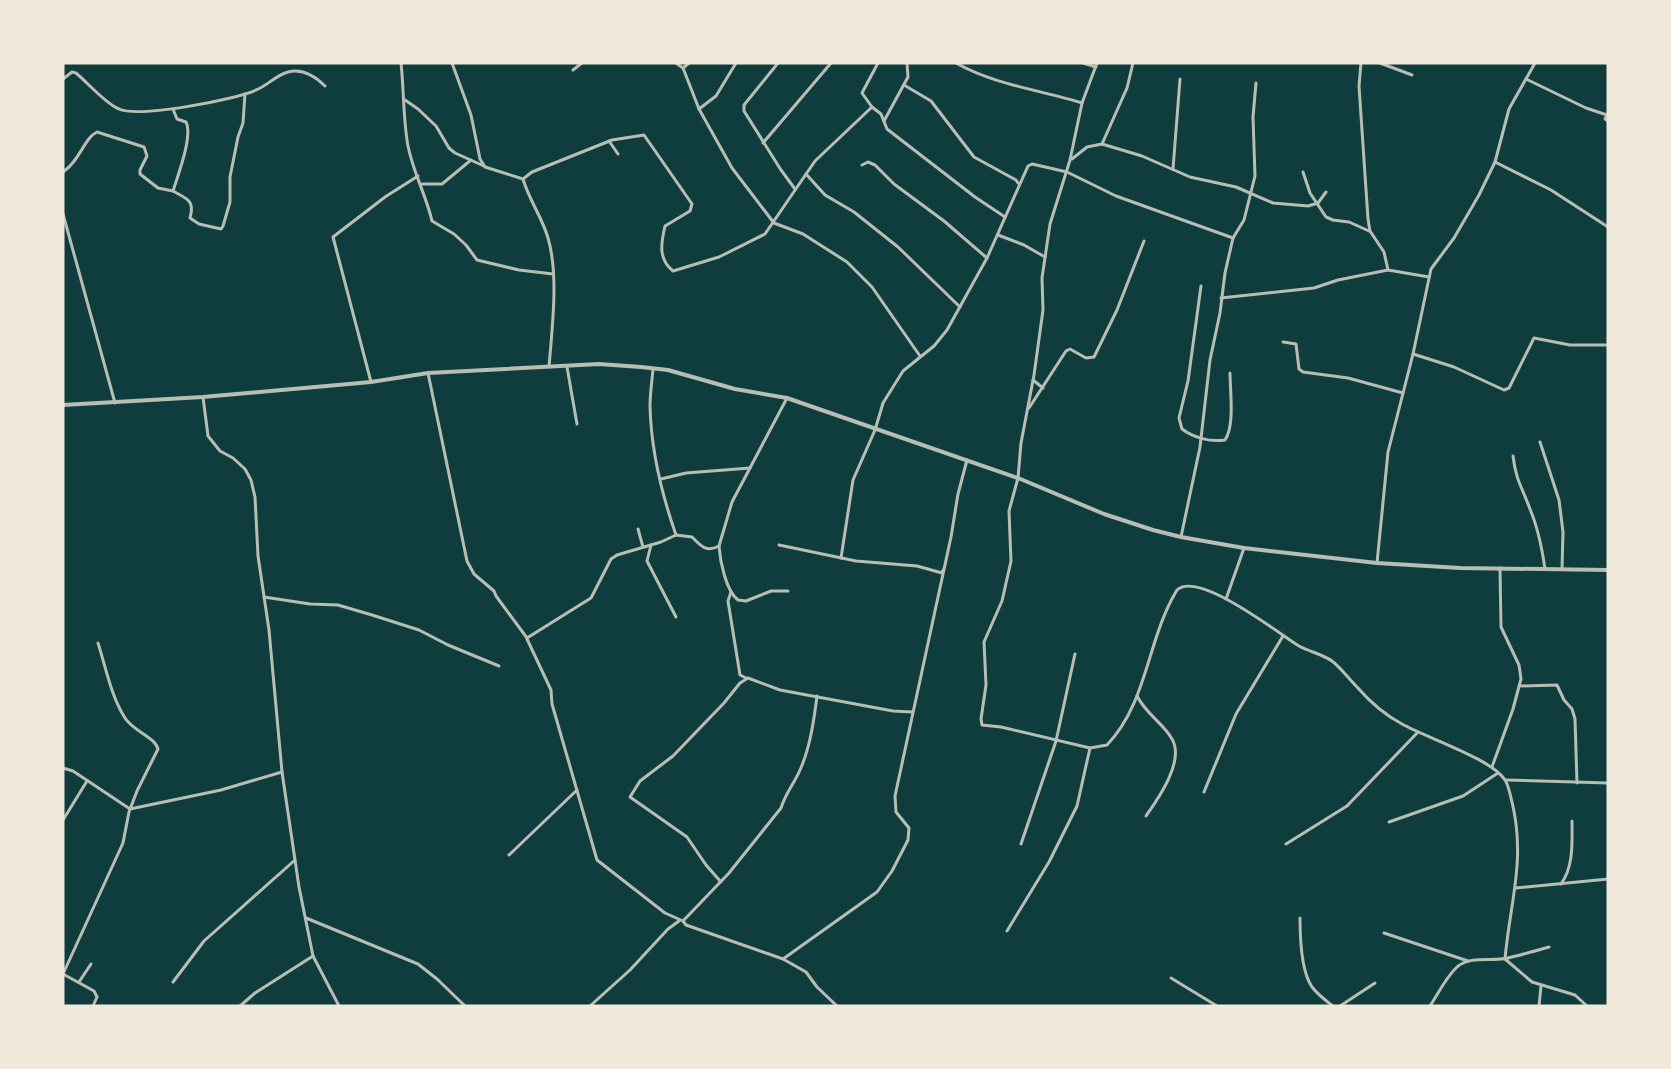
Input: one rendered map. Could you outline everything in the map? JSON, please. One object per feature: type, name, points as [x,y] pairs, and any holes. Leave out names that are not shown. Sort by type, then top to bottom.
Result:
[{"type":"street","points":[[401,63],[408,145],[413,167],[421,184],[432,221],[454,234],[477,260],[519,270],[553,274]]},
{"type":"street","points":[[452,63],[471,115],[480,159],[485,167]]},
{"type":"street","points":[[573,70],[582,63]]},
{"type":"street","points":[[676,63],[683,68],[699,109],[732,168],[774,223],[803,234],[847,262],[872,287],[920,356]]},
{"type":"street","points":[[683,68],[689,63]]},
{"type":"street","points":[[699,109],[717,96],[736,63]]},
{"type":"street","points":[[778,63],[744,105],[746,116],[795,189]]},
{"type":"street","points":[[763,143],[831,63]]},
{"type":"street","points":[[878,63],[862,93],[872,107],[881,114],[887,129],[975,197],[1005,217]]},
{"type":"street","points":[[884,121],[908,77],[907,63]]},
{"type":"street","points":[[956,63],[1031,90],[1082,103]]},
{"type":"street","points":[[1083,63],[1096,65],[1082,103],[1067,172],[1052,214],[1042,278],[1043,310],[1033,380],[1021,443],[1018,478],[1009,511],[1011,561],[1002,601],[984,642],[986,685],[982,725],[1001,727],[1090,748],[1101,747],[1112,740],[1124,724],[1177,590],[1187,585],[1212,592],[1304,649],[1331,660],[1374,705],[1388,716],[1492,767],[1506,780],[1515,813],[1519,841],[1516,888],[1505,959]]},
{"type":"street","points":[[1102,144],[1127,88],[1133,63]]},
{"type":"street","points":[[1361,63],[1359,86],[1370,231],[1384,252],[1388,270]]},
{"type":"street","points":[[1380,63],[1412,75]]},
{"type":"street","points":[[1377,563],[1385,470],[1429,277],[1438,257],[1454,238],[1495,162],[1509,109],[1535,63]]},
{"type":"street","points":[[63,79],[72,72],[76,73],[120,110],[131,111],[173,109],[255,91],[288,72],[307,73],[325,86]]},
{"type":"street","points":[[1173,169],[1180,79]]},
{"type":"street","points":[[1526,79],[1586,108],[1607,115],[1605,119],[1608,121]]},
{"type":"street","points":[[1180,537],[1200,438],[1210,360],[1233,238],[1244,220],[1255,176],[1253,117],[1256,82]]},
{"type":"street","points":[[904,85],[931,101],[974,157],[1016,180],[1019,184]]},
{"type":"street","points":[[63,172],[76,161],[91,135],[97,132],[144,147],[147,156],[140,174],[158,188],[173,191],[190,202],[192,208],[190,218],[198,224],[221,229],[230,202],[230,177],[243,123],[245,93]]},
{"type":"street","points":[[405,100],[436,126],[449,148],[455,153],[485,167],[523,179],[549,241],[553,274],[549,368]]},
{"type":"street","points":[[523,179],[532,172],[609,141],[644,135],[692,204],[690,211],[665,226],[660,249],[670,270],[735,251],[765,234],[795,189],[827,149],[872,107]]},
{"type":"street","points":[[173,109],[177,119],[186,122],[188,129],[186,147],[173,191]]},
{"type":"street","points":[[609,141],[618,154]]},
{"type":"street","points":[[1070,160],[1087,147],[1102,144],[1136,154],[1190,177],[1236,187],[1273,202],[1308,206],[1316,204],[1326,192]]},
{"type":"street","points":[[421,184],[442,184],[471,160]]},
{"type":"street","points":[[862,165],[868,162],[875,165],[894,184],[944,221],[987,258]]},
{"type":"street","points":[[1495,162],[1551,190],[1608,227]]},
{"type":"street","points":[[841,558],[853,480],[883,403],[903,371],[941,339],[960,308],[987,258],[1028,166],[1032,164],[1067,172],[1116,196],[1233,238]]},
{"type":"street","points":[[1303,172],[1310,193],[1326,217],[1349,222],[1370,231]]},
{"type":"street","points":[[806,174],[825,195],[854,212],[898,248],[960,308]]},
{"type":"street","points":[[371,382],[333,237],[385,197],[418,176]]},
{"type":"street","points":[[63,214],[116,403]]},
{"type":"street","points":[[998,235],[1024,245],[1045,257]]},
{"type":"street","points":[[1028,410],[1068,349],[1086,358],[1094,357],[1117,310],[1144,241]]},
{"type":"street","points":[[1221,298],[1314,288],[1338,280],[1388,270],[1429,277]]},
{"type":"street","points":[[1201,286],[1188,381],[1179,418],[1182,429],[1200,438],[1225,440],[1229,435],[1230,372]]},
{"type":"street","points":[[1413,354],[1454,367],[1504,390],[1509,388],[1534,338],[1570,345],[1608,345]]},
{"type":"street","points":[[1283,342],[1296,344],[1299,369],[1304,372],[1348,378],[1403,393]]},
{"type":"street","points":[[63,405],[203,397],[371,382],[428,373],[599,364],[668,370],[735,388],[787,398],[1018,478],[1104,514],[1180,537],[1244,548],[1377,563],[1460,568],[1608,570]]},
{"type":"street","points":[[567,367],[577,424]]},
{"type":"street","points":[[653,369],[651,420],[670,516],[676,535]]},
{"type":"street","points":[[428,373],[467,561],[474,574],[494,591],[527,638],[551,690],[552,704],[597,860],[665,913],[686,925],[783,959],[806,972],[817,987],[837,1006]]},
{"type":"street","points":[[1033,380],[1043,388]]},
{"type":"street","points":[[203,397],[208,436],[213,444],[245,469],[255,497],[258,556],[269,630],[282,772],[295,860],[313,956],[339,1006]]},
{"type":"street","points":[[787,398],[732,502],[719,546],[720,560],[731,592],[738,600],[746,601],[771,591],[788,591]]},
{"type":"street","points":[[1540,442],[1559,500],[1563,532],[1562,569]]},
{"type":"street","points":[[1513,456],[1517,481],[1530,507],[1539,535],[1545,568]]},
{"type":"street","points":[[783,959],[878,891],[892,871],[908,840],[909,828],[897,812],[895,796],[967,460]]},
{"type":"street","points":[[662,479],[686,473],[750,468]]},
{"type":"street","points":[[638,529],[643,547]]},
{"type":"street","points":[[527,638],[591,598],[611,559],[623,552],[651,545],[676,535],[692,537],[704,549],[709,550],[719,546]]},
{"type":"street","points":[[651,545],[647,561],[676,617]]},
{"type":"street","points":[[779,545],[856,561],[917,566],[942,573],[944,568]]},
{"type":"street","points":[[1226,599],[1244,548]]},
{"type":"street","points":[[1492,767],[1521,686],[1519,665],[1501,627],[1500,568]]},
{"type":"street","points":[[731,592],[728,601],[740,675],[780,690],[899,712],[912,712]]},
{"type":"street","points":[[264,597],[309,604],[338,605],[419,630],[447,645],[499,666]]},
{"type":"street","points":[[1204,792],[1236,714],[1282,636]]},
{"type":"street","points":[[93,1006],[97,998],[94,991],[63,974],[123,843],[136,791],[157,753],[158,746],[130,725],[124,717],[116,701],[98,643]]},
{"type":"street","points":[[1021,844],[1056,741],[1075,654]]},
{"type":"street","points":[[721,882],[687,837],[630,797],[640,781],[673,756],[746,678]]},
{"type":"street","points":[[1521,686],[1555,684],[1559,687],[1564,700],[1574,714],[1577,783]]},
{"type":"street","points":[[590,1006],[630,970],[668,929],[681,921],[721,882],[781,808],[785,794],[800,770],[817,696]]},
{"type":"street","points":[[1137,696],[1146,710],[1172,739],[1174,747],[1172,769],[1167,782],[1146,816]]},
{"type":"street","points":[[1286,844],[1347,807],[1418,732]]},
{"type":"street","points":[[1007,931],[1049,862],[1077,806],[1090,748]]},
{"type":"street","points":[[63,768],[73,771],[130,809],[221,790],[282,772]]},
{"type":"street","points":[[1389,822],[1463,796],[1498,773]]},
{"type":"street","points":[[1506,780],[1608,783]]},
{"type":"street","points":[[63,820],[87,781]]},
{"type":"street","points":[[509,855],[577,790]]},
{"type":"street","points":[[1560,884],[1567,876],[1573,850],[1572,821]]},
{"type":"street","points":[[173,982],[204,941],[295,860]]},
{"type":"street","points":[[1516,888],[1608,879]]},
{"type":"street","points":[[306,918],[418,964],[465,1006]]},
{"type":"street","points":[[1300,918],[1302,951],[1308,980],[1322,998],[1333,1006]]},
{"type":"street","points":[[1384,933],[1468,961],[1505,959],[1549,947]]},
{"type":"street","points":[[240,1006],[255,993],[313,956]]},
{"type":"street","points":[[1505,959],[1526,977],[1541,986],[1575,995],[1587,1006]]},
{"type":"street","points":[[1430,1006],[1458,967],[1468,961]]},
{"type":"street","points":[[79,982],[91,964]]},
{"type":"street","points":[[1172,978],[1217,1006]]},
{"type":"street","points":[[1340,1006],[1375,982]]},
{"type":"street","points":[[1539,1006],[1541,986]]}]
